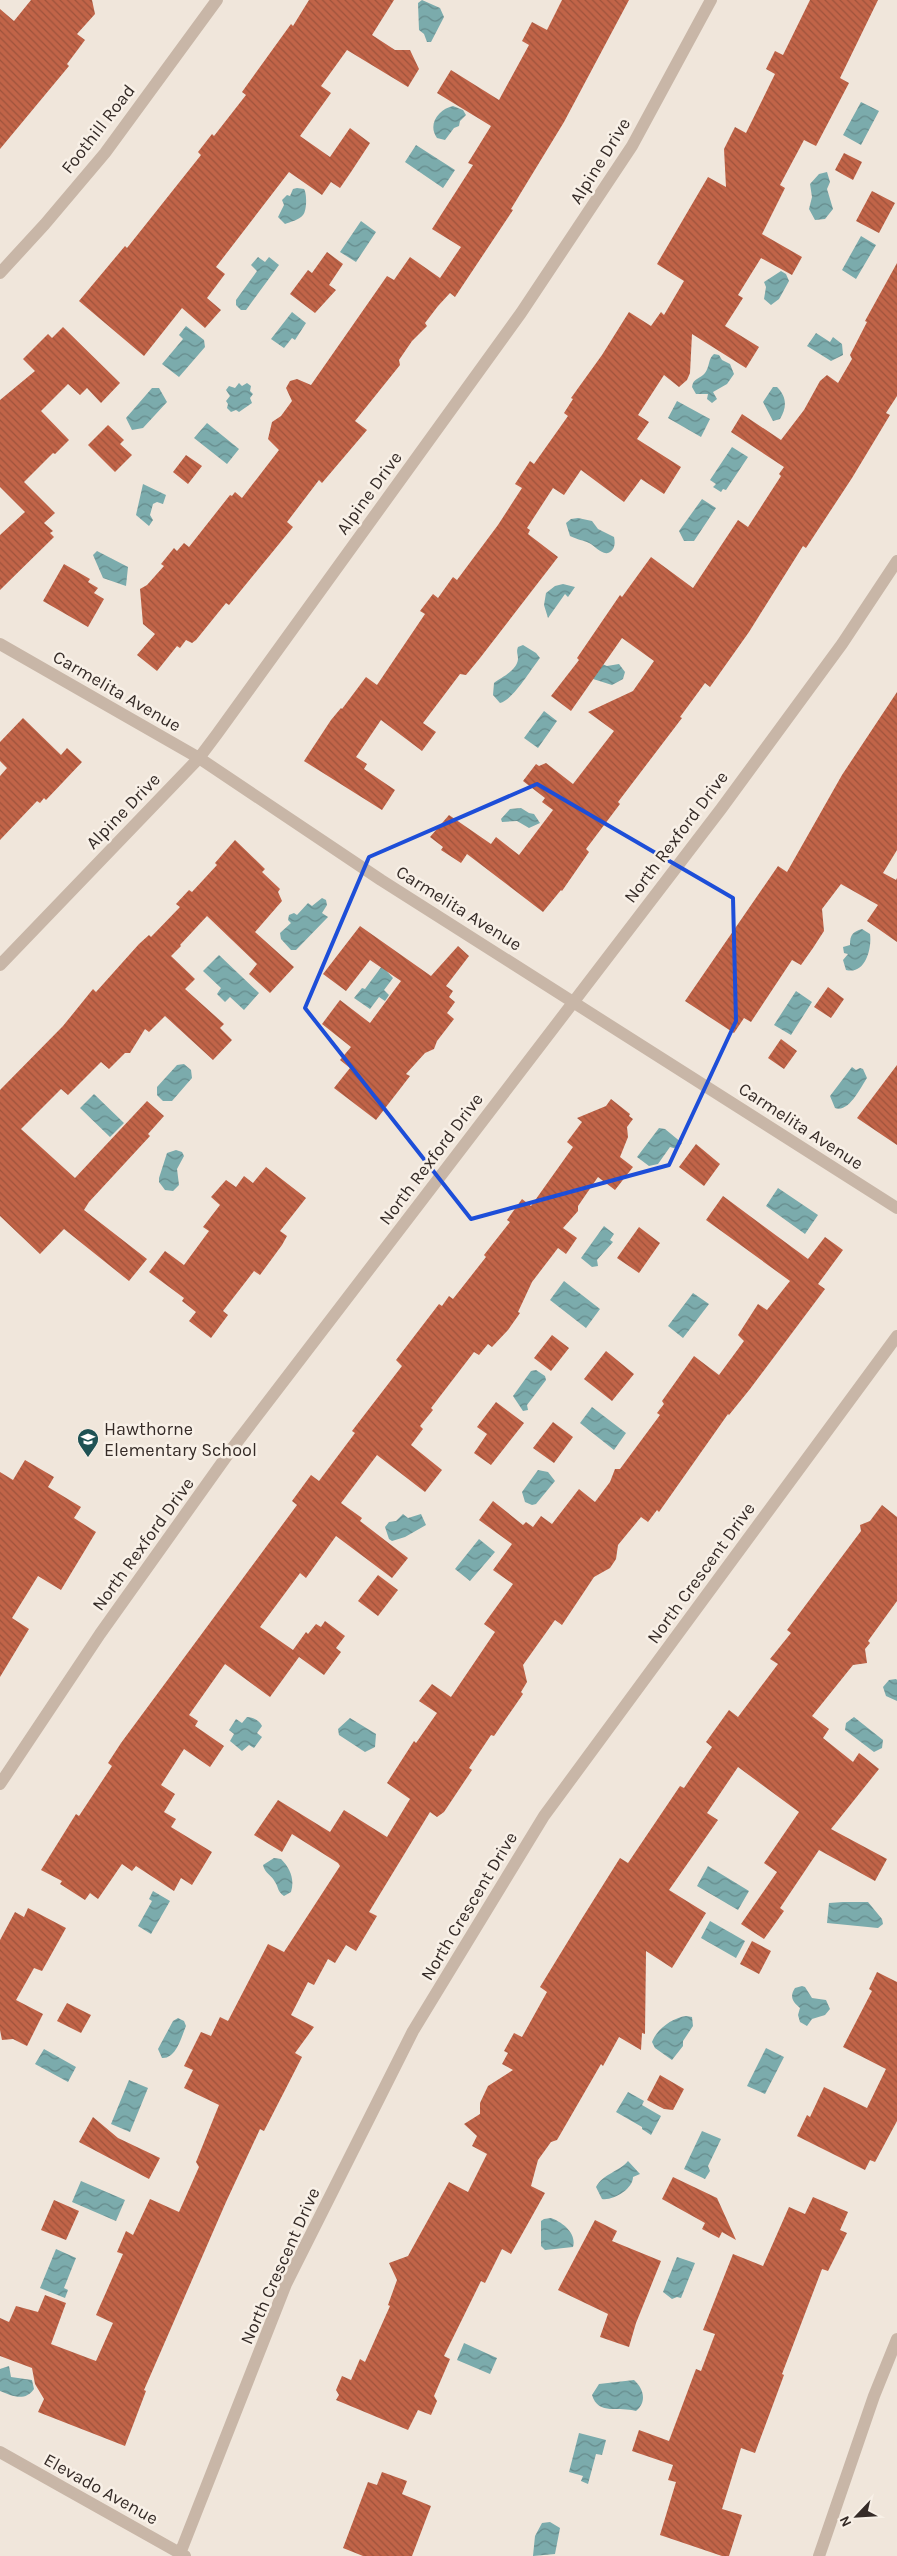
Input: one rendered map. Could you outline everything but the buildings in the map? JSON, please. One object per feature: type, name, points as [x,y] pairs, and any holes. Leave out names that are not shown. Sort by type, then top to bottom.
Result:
[{"type":"street","name":"Foothill Road","points":[[0,273],[45,224],[105,153],[217,0]]},
{"type":"street","name":"Alpine Drive","points":[[0,965],[199,758],[526,305],[632,146],[711,0]]},
{"type":"street","name":"North Rexford Drive","points":[[0,1784],[100,1634],[231,1450],[732,793],[842,644],[897,561]]},
{"type":"street","name":"Carmelita Avenue","points":[[0,644],[199,758],[381,880],[573,1000],[897,1208]]},
{"type":"street","name":"North Crescent Drive","points":[[181,2555],[286,2284],[413,2031],[544,1816],[897,1336]]},
{"type":"street","points":[[819,2556],[874,2396],[897,2339]]},
{"type":"street","name":"Elevado Avenue","points":[[0,2452],[181,2555]]},
{"type":"highlighted area","points":[[537,784],[733,898],[736,1021],[669,1165],[471,1219],[305,1008],[369,857]]},
{"type":"water","points":[[422,0],[440,8],[444,17],[431,42],[427,42],[424,34],[419,30],[418,3]]},
{"type":"water","points":[[861,102],[879,111],[861,145],[843,135]]},
{"type":"water","points":[[453,106],[463,110],[466,115],[460,121],[459,126],[454,128],[445,140],[437,138],[433,128],[436,118],[443,110]]},
{"type":"water","points":[[416,145],[455,170],[443,188],[405,162]]},
{"type":"water","points":[[827,172],[830,182],[827,189],[833,209],[825,219],[815,220],[809,209],[812,197],[810,184],[819,174]]},
{"type":"water","points":[[293,189],[304,189],[305,191],[304,213],[294,221],[285,224],[278,217],[284,205],[282,200],[287,195],[290,196]]},
{"type":"water","points":[[361,221],[376,232],[356,262],[340,252]]},
{"type":"water","points":[[861,236],[876,245],[856,279],[842,270]]},
{"type":"water","points":[[258,257],[265,262],[269,257],[279,265],[246,310],[241,310],[236,305],[236,300],[257,271],[251,265]]},
{"type":"water","points":[[781,271],[786,274],[789,281],[779,299],[771,305],[764,299],[766,287],[764,282]]},
{"type":"water","points":[[292,312],[306,323],[295,340],[292,338],[284,348],[271,339]]},
{"type":"water","points":[[186,326],[204,340],[205,347],[179,377],[162,364],[183,339],[179,335]]},
{"type":"water","points":[[816,333],[830,342],[833,337],[842,344],[843,355],[831,361],[807,346]]},
{"type":"water","points":[[714,354],[719,355],[722,360],[730,364],[734,374],[727,384],[713,392],[717,399],[712,403],[707,399],[708,394],[696,394],[692,387],[695,380],[705,373]]},
{"type":"water","points":[[239,383],[242,386],[247,383],[251,386],[250,391],[253,394],[250,398],[252,403],[239,412],[236,410],[231,412],[227,408],[228,404],[226,401],[230,396],[226,390],[229,386],[235,388]]},
{"type":"water","points":[[773,387],[777,387],[783,395],[785,402],[780,419],[773,421],[763,402]]},
{"type":"water","points":[[152,388],[159,388],[167,402],[143,428],[132,430],[126,418]]},
{"type":"water","points":[[677,401],[710,419],[701,437],[668,418]]},
{"type":"water","points":[[207,423],[239,449],[227,464],[194,438]]},
{"type":"water","points":[[732,447],[748,457],[726,490],[723,489],[721,492],[713,487],[716,484],[710,480]]},
{"type":"water","points":[[143,484],[166,495],[163,504],[157,502],[153,504],[150,515],[153,520],[149,526],[136,515]]},
{"type":"water","points":[[702,499],[716,508],[694,541],[684,541],[679,531]]},
{"type":"water","points":[[578,518],[592,521],[598,529],[614,537],[613,549],[610,552],[604,553],[589,543],[570,536],[566,523],[571,519]]},
{"type":"water","points":[[97,551],[128,567],[126,586],[103,578],[93,555]]},
{"type":"water","points":[[563,584],[575,587],[568,597],[565,594],[548,618],[544,605],[546,593],[555,586]]},
{"type":"water","points":[[523,645],[536,653],[540,658],[516,690],[505,701],[500,703],[493,695],[494,683],[515,667],[518,659],[518,647]]},
{"type":"water","points":[[600,663],[607,666],[619,664],[625,672],[623,679],[612,685],[590,678]]},
{"type":"water","points":[[544,711],[557,721],[538,748],[524,738]]},
{"type":"water","points":[[521,808],[534,814],[540,823],[529,828],[517,821],[502,822],[501,819],[510,809]]},
{"type":"water","points":[[322,898],[326,900],[327,905],[322,913],[328,917],[296,950],[291,950],[281,939],[280,933],[291,923],[288,920],[289,915],[294,913],[297,915],[308,903],[312,906]]},
{"type":"water","points":[[862,929],[870,934],[869,952],[863,964],[858,968],[846,970],[843,960],[848,954],[844,953],[843,947],[850,945],[853,934]]},
{"type":"water","points":[[219,955],[259,993],[244,1010],[230,997],[225,1002],[217,994],[221,988],[203,971]]},
{"type":"water","points":[[382,966],[393,978],[384,990],[389,995],[385,1001],[379,997],[370,1009],[354,998],[362,988],[365,989]]},
{"type":"water","points":[[796,991],[812,1002],[791,1035],[774,1025]]},
{"type":"water","points":[[184,1064],[191,1070],[192,1078],[172,1101],[163,1101],[157,1095],[157,1087],[177,1065]]},
{"type":"water","points":[[852,1067],[856,1070],[863,1069],[867,1078],[845,1107],[835,1108],[830,1096]]},
{"type":"water","points":[[94,1094],[124,1123],[110,1137],[80,1108]]},
{"type":"water","points":[[659,1128],[665,1129],[682,1143],[677,1149],[670,1147],[658,1164],[649,1166],[637,1157]]},
{"type":"water","points":[[176,1150],[182,1152],[184,1156],[177,1169],[179,1185],[173,1191],[165,1190],[159,1182],[159,1178],[167,1153]]},
{"type":"water","points":[[778,1188],[818,1215],[805,1234],[766,1206]]},
{"type":"water","points":[[604,1226],[614,1234],[610,1240],[613,1242],[597,1260],[598,1266],[592,1267],[581,1258]]},
{"type":"water","points":[[564,1281],[600,1309],[586,1328],[550,1300]]},
{"type":"water","points":[[693,1293],[709,1304],[683,1338],[668,1326]]},
{"type":"water","points":[[536,1370],[545,1376],[546,1380],[527,1405],[528,1410],[523,1411],[513,1396],[531,1371]]},
{"type":"water","points":[[592,1407],[626,1433],[614,1450],[580,1423]]},
{"type":"water","points":[[538,1470],[548,1472],[555,1481],[536,1504],[532,1505],[525,1502],[522,1492]]},
{"type":"water","points":[[403,1514],[408,1518],[421,1514],[426,1525],[405,1537],[392,1541],[389,1539],[385,1527],[389,1522],[396,1521]]},
{"type":"water","points":[[479,1539],[495,1552],[470,1581],[455,1569]]},
{"type":"water","points":[[896,1679],[897,1701],[886,1696],[883,1687],[889,1680]]},
{"type":"water","points":[[247,1717],[261,1724],[262,1726],[257,1733],[262,1737],[254,1748],[249,1745],[242,1751],[230,1741],[234,1734],[229,1730],[236,1719],[242,1723]]},
{"type":"water","points":[[854,1717],[883,1740],[882,1748],[874,1752],[845,1730],[846,1723]]},
{"type":"water","points":[[350,1718],[376,1734],[375,1747],[365,1752],[339,1735],[338,1729]]},
{"type":"water","points":[[274,1858],[281,1859],[291,1874],[291,1892],[284,1896],[280,1893],[274,1880],[263,1865]]},
{"type":"water","points":[[708,1866],[749,1891],[738,1910],[697,1886]]},
{"type":"water","points":[[153,1891],[170,1901],[151,1934],[138,1926],[152,1901],[149,1899]]},
{"type":"water","points":[[868,1902],[882,1919],[883,1924],[878,1928],[827,1923],[829,1903]]},
{"type":"water","points":[[710,1921],[745,1941],[736,1958],[701,1938]]},
{"type":"water","points":[[805,1987],[812,1998],[826,2000],[830,2009],[825,2015],[812,2019],[807,2026],[800,2022],[798,2015],[800,2008],[792,1997],[795,1988]]},
{"type":"water","points":[[686,2016],[692,2017],[693,2026],[683,2041],[683,2046],[672,2060],[655,2048],[652,2042],[657,2033],[666,2025],[675,2019]]},
{"type":"water","points":[[178,2018],[184,2021],[186,2026],[182,2036],[171,2055],[162,2058],[158,2049],[173,2021]]},
{"type":"water","points":[[766,2048],[784,2057],[765,2094],[747,2086]]},
{"type":"water","points":[[44,2049],[76,2067],[68,2082],[35,2064]]},
{"type":"water","points":[[129,2080],[148,2088],[130,2132],[111,2124]]},
{"type":"water","points":[[628,2092],[644,2101],[642,2105],[661,2116],[651,2135],[642,2127],[616,2112]]},
{"type":"water","points":[[702,2131],[721,2139],[708,2166],[710,2171],[705,2179],[684,2169]]},
{"type":"water","points":[[628,2161],[640,2174],[633,2177],[630,2186],[622,2193],[611,2198],[602,2199],[596,2187],[599,2182]]},
{"type":"water","points":[[81,2181],[125,2200],[116,2221],[72,2202]]},
{"type":"water","points":[[551,2218],[560,2222],[568,2229],[573,2237],[573,2247],[545,2250],[541,2246],[541,2221]]},
{"type":"water","points":[[56,2249],[76,2258],[64,2288],[68,2290],[65,2298],[40,2288]]},
{"type":"water","points":[[677,2257],[695,2263],[681,2298],[672,2299],[663,2292]]},
{"type":"water","points":[[464,2343],[497,2358],[490,2374],[457,2360]]},
{"type":"water","points":[[9,2366],[11,2377],[32,2380],[34,2389],[27,2396],[18,2397],[0,2391],[0,2369]]},
{"type":"water","points":[[634,2380],[640,2387],[643,2396],[642,2404],[636,2411],[604,2408],[595,2402],[592,2395],[599,2384]]},
{"type":"water","points":[[579,2433],[606,2440],[602,2455],[596,2454],[588,2484],[581,2481],[583,2476],[569,2472]]},
{"type":"water","points":[[550,2522],[560,2528],[555,2554],[533,2556],[535,2536],[542,2523]]},
{"type":"place","name":"Hawthorne Elementary School","points":[[88,1458]]}]
